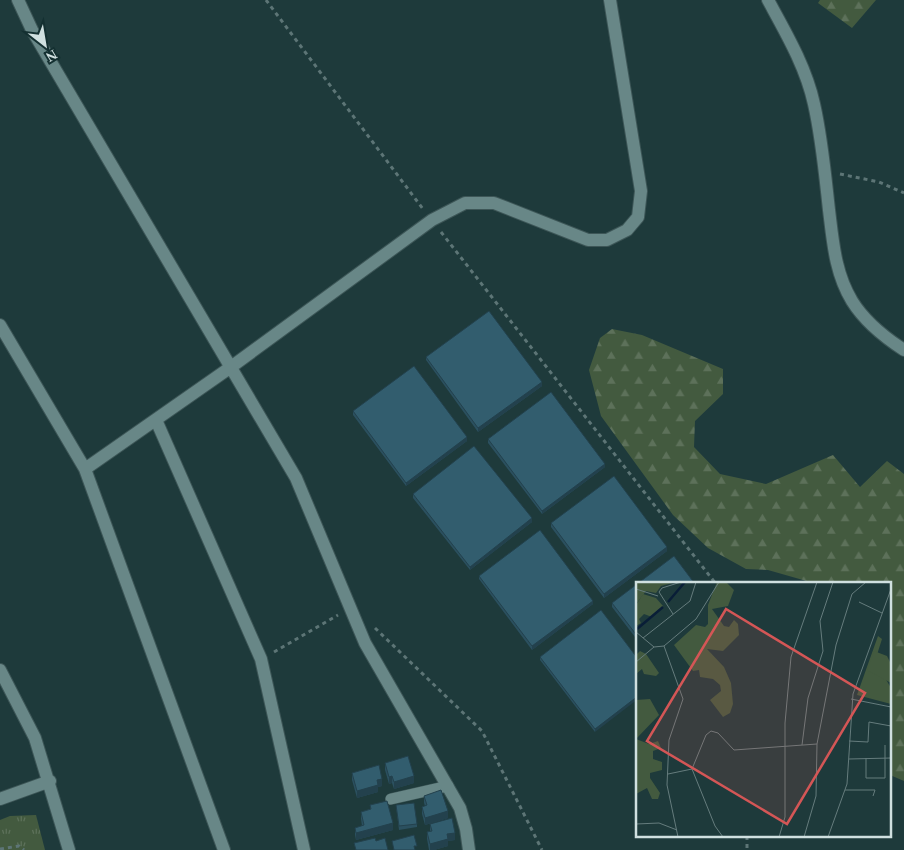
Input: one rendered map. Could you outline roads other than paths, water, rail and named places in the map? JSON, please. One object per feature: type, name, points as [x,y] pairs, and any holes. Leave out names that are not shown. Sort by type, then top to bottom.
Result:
[{"type":"street","points":[[18,0],[32,30],[296,478],[364,643],[460,808],[466,828],[469,850]]},
{"type":"street","points":[[85,469],[231,367],[432,220],[465,203],[494,203],[588,240],[607,240],[627,230],[638,217],[642,191],[610,0]]},
{"type":"street","points":[[768,0],[802,68],[814,102],[834,259],[842,280],[852,301],[866,320],[881,335],[904,350]]},
{"type":"street","points":[[0,325],[85,469],[224,850]]},
{"type":"street","points":[[156,420],[261,659],[304,850]]},
{"type":"street","points":[[0,670],[35,738],[50,781],[69,850]]},
{"type":"street","points":[[0,799],[50,781]]},
{"type":"lane","points":[[391,799],[448,786]]}]
